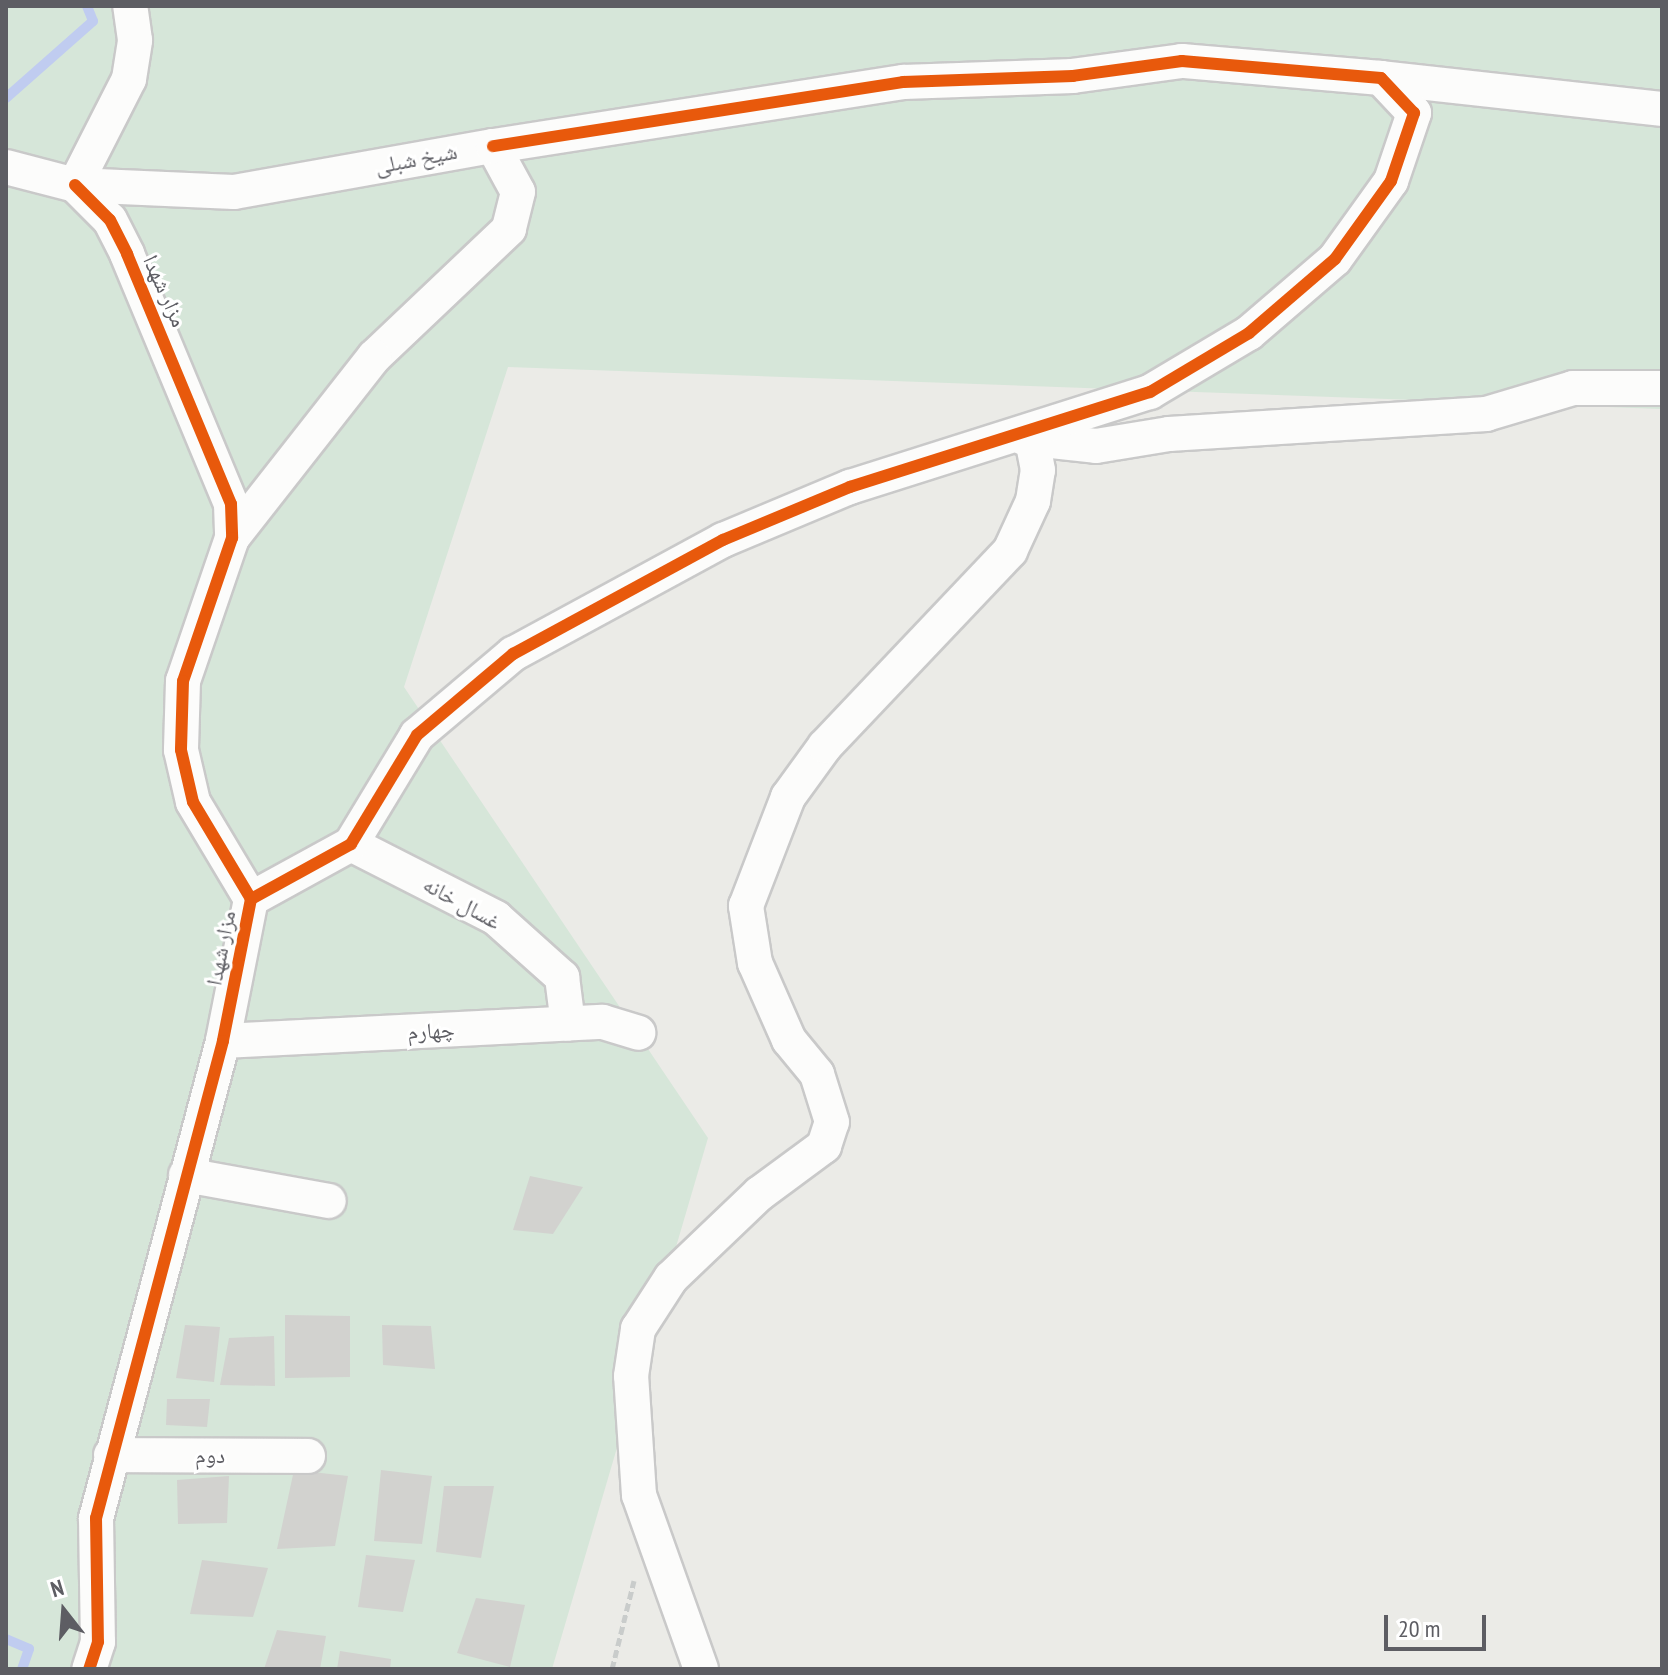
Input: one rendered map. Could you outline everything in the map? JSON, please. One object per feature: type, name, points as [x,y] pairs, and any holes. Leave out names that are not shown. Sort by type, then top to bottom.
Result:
[{"type":"street","points":[[75,185],[129,79],[135,40],[130,6]]},
{"type":"street","name":"شیخ شبلی","points":[[6,167],[75,185],[234,192],[493,146],[903,82],[1073,76],[1182,61],[1381,78],[1662,109]]},
{"type":"street","points":[[251,899],[351,844],[417,735],[513,654],[723,540],[850,487],[1023,438],[1150,392],[1249,333],[1335,259],[1391,181],[1414,113],[1381,78]]},
{"type":"street","points":[[232,538],[374,357],[509,229],[518,192],[493,146]]},
{"type":"street","name":"مزار شهدا","points":[[75,185],[110,220],[222,470],[232,538],[183,681],[181,750],[193,802],[251,899],[223,1041],[96,1518],[98,1642],[89,1669]]},
{"type":"street","points":[[1023,438],[1096,446],[1169,434],[1486,414],[1573,388],[1662,388]]},
{"type":"street","points":[[701,1669],[649,1527],[632,1429],[638,1329],[671,1278],[759,1194],[824,1146],[832,1122],[817,1074],[789,1040],[755,963],[746,906],[788,797],[825,746],[1010,551],[1033,501],[1038,470],[1023,438]]},
{"type":"street","name":"غسال خانه","points":[[351,844],[496,918],[562,977],[568,1024]]},
{"type":"street","name":"چهارم","points":[[223,1041],[603,1022],[638,1033]]},
{"type":"street","points":[[186,1175],[329,1201]]},
{"type":"street","name":"دوم","points":[[111,1455],[308,1456]]},
{"type":"path","points":[[612,1669],[649,1527]]},
{"type":"green space","points":[[6,6],[1662,6],[1662,409],[508,367],[404,687],[708,1138],[552,1669],[6,1669]]},
{"type":"building","points":[[530,1176],[583,1187],[553,1234],[513,1230]]},
{"type":"building","points":[[285,1315],[350,1316],[350,1377],[285,1378]]},
{"type":"building","points":[[185,1325],[220,1327],[214,1382],[176,1378]]},
{"type":"building","points":[[382,1325],[431,1326],[435,1369],[383,1365]]},
{"type":"building","points":[[274,1336],[275,1386],[220,1385],[229,1338]]},
{"type":"building","points":[[167,1399],[210,1399],[207,1427],[166,1425]]},
{"type":"building","points":[[294,1470],[348,1476],[335,1546],[277,1549]]},
{"type":"building","points":[[381,1470],[432,1476],[422,1544],[374,1541]]},
{"type":"building","points":[[229,1476],[227,1523],[178,1524],[177,1480]]},
{"type":"building","points":[[444,1486],[494,1486],[481,1558],[436,1552]]},
{"type":"building","points":[[366,1555],[415,1560],[403,1612],[358,1607]]},
{"type":"building","points":[[202,1560],[268,1568],[253,1617],[190,1614]]},
{"type":"building","points":[[476,1598],[525,1605],[510,1667],[457,1653]]},
{"type":"building","points":[[277,1630],[326,1636],[320,1669],[264,1669]]},
{"type":"building","points":[[340,1651],[391,1659],[390,1669],[337,1669]]},
{"type":"waterway","points":[[6,98],[93,21],[87,6]]},
{"type":"waterway","points":[[6,1639],[29,1649],[22,1669]]},
{"type":"cycle path","points":[[251,899],[351,844],[417,735],[513,654],[723,540],[850,487],[1150,392],[1249,333],[1335,259],[1391,181],[1414,113],[1381,78],[1182,61],[1073,76],[903,82],[493,146]]},
{"type":"cycle path","points":[[75,185],[110,220],[127,254],[231,504],[232,538],[183,681],[181,750],[193,802],[251,899],[223,1041],[96,1518],[98,1642],[89,1669]]}]
